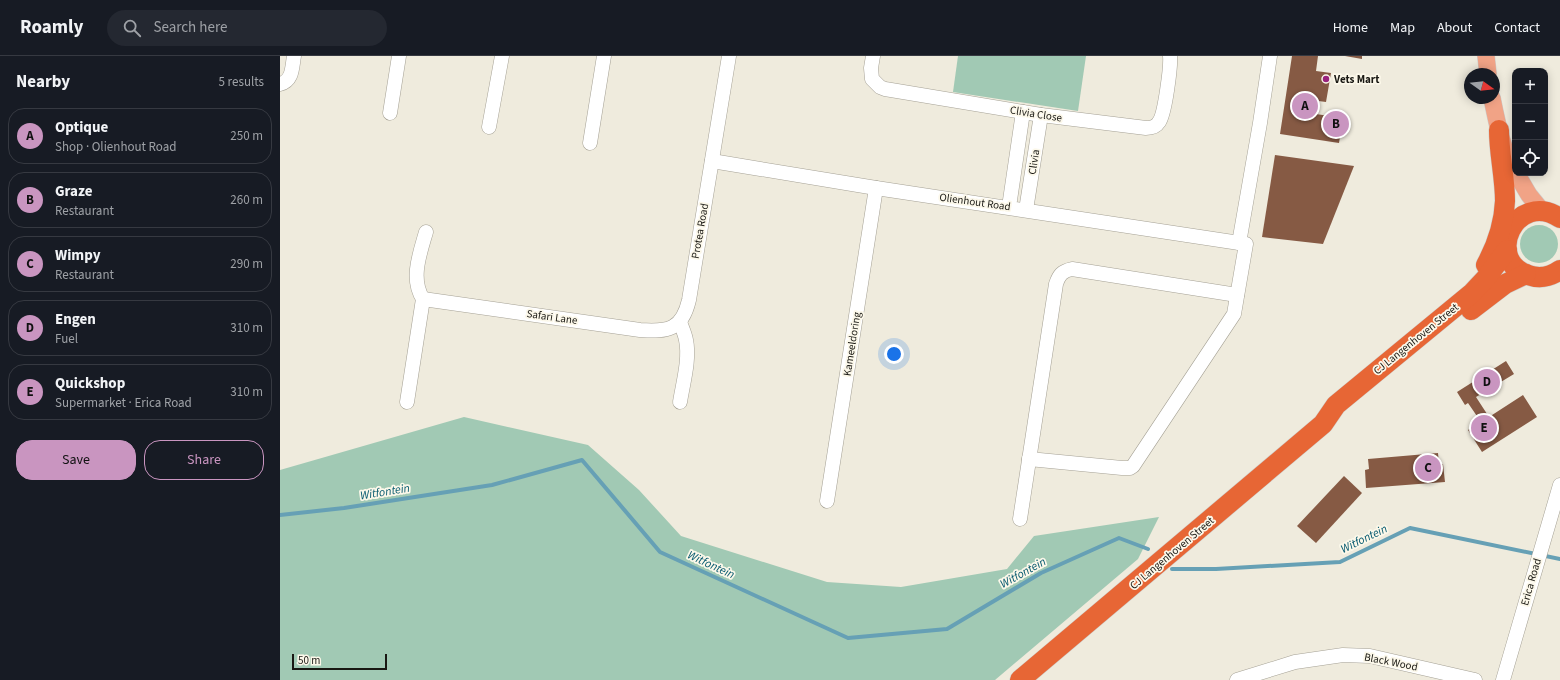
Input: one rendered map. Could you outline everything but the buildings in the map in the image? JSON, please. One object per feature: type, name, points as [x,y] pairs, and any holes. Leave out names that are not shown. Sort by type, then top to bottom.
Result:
[{"type":"highway","points":[[1446,315],[1480,274],[1500,233],[1505,199],[1499,130]]},
{"type":"highway","points":[[1551,214],[1527,213],[1515,222],[1508,235],[1507,250],[1512,262],[1526,274],[1536,277],[1546,277],[1560,270]]},
{"type":"highway","name":"CJ Langenhoven Street","points":[[1323,424],[1336,405],[1446,315],[1482,283],[1507,250]]},
{"type":"highway","name":"CJ Langenhoven Street","points":[[1020,680],[1323,424],[1343,414],[1362,400],[1492,292],[1504,284],[1526,274]]},
{"type":"main road","points":[[1486,56],[1487,68]]},
{"type":"main road","points":[[1493,104],[1499,130],[1512,166]]},
{"type":"main road","points":[[1513,176],[1515,222]]},
{"type":"main road","points":[[1517,176],[1529,195],[1551,214]]},
{"type":"street","points":[[280,84],[289,79],[292,73],[294,56]]},
{"type":"street","points":[[390,113],[400,56]]},
{"type":"street","points":[[489,128],[502,56]]},
{"type":"street","points":[[590,143],[604,56]]},
{"type":"street","name":"Protea Road","points":[[680,322],[687,310],[689,300],[728,56]]},
{"type":"street","name":"Clivia Close","points":[[873,56],[871,68],[872,79],[880,87],[1041,115],[1146,128],[1154,127],[1160,121],[1162,116],[1170,56]]},
{"type":"street","points":[[1029,459],[1122,468],[1130,468],[1133,466],[1232,318],[1235,309],[1242,243],[1270,56]]},
{"type":"street","name":"Clivia","points":[[1009,207],[1023,112]]},
{"type":"street","name":"Clivia","points":[[1026,210],[1041,115]]},
{"type":"street","name":"Olienhout Road","points":[[712,161],[876,188],[1242,243]]},
{"type":"street","name":"Kameeldoring","points":[[827,501],[876,188]]},
{"type":"street","points":[[408,402],[423,298],[417,288],[416,280],[418,263],[426,232]]},
{"type":"street","points":[[1020,518],[1056,284],[1060,273],[1072,269],[1237,295]]},
{"type":"street","name":"Safari Lane","points":[[423,298],[659,332],[666,330],[680,322]]},
{"type":"street","points":[[680,322],[686,340],[687,360],[680,402]]},
{"type":"street","name":"Erica Road","points":[[1503,680],[1560,485]]},
{"type":"street","name":"Black Wood","points":[[1237,680],[1295,662],[1343,655],[1370,656],[1475,680]]},
{"type":"green space","points":[[958,56],[1086,56],[1078,111],[953,92]]},
{"type":"green space","points":[[1539,225],[1549,228],[1555,234],[1558,244],[1555,254],[1549,260],[1539,263],[1529,260],[1523,254],[1520,244],[1523,234],[1529,228]]},
{"type":"green space","points":[[464,417],[588,445],[639,490],[681,536],[827,582],[901,587],[1007,569],[1034,536],[1159,517],[1138,559],[995,680],[280,680],[280,470]]},
{"type":"waterway","name":"Witfontein","points":[[280,515],[344,508],[492,485],[582,460],[660,552],[848,638],[947,629],[1041,573],[1119,538],[1148,549]]},
{"type":"waterway","name":"Witfontein","points":[[1172,569],[1216,569],[1340,562],[1410,528],[1560,559]]},
{"type":"place","name":"Vets Mart","points":[[1326,79]]},
{"type":"place","name":"Optique","points":[[1305,106]]},
{"type":"place","name":"Graze","points":[[1336,124]]},
{"type":"place","name":"Engen","points":[[1487,382]]},
{"type":"place","name":"Quickshop","points":[[1484,428]]},
{"type":"place","name":"Wimpy","points":[[1428,468]]}]
